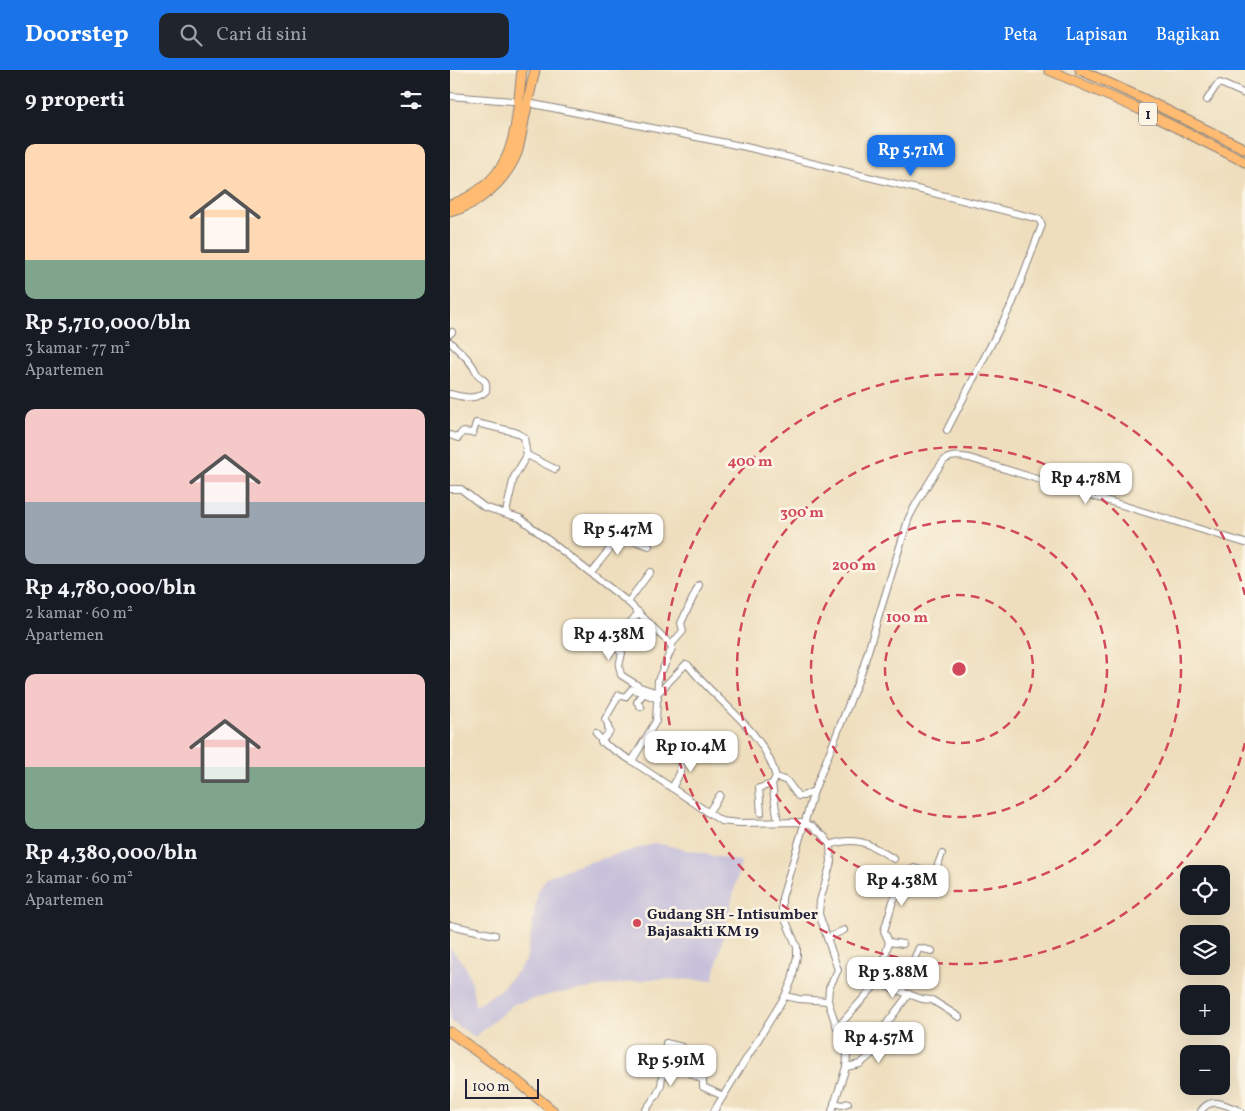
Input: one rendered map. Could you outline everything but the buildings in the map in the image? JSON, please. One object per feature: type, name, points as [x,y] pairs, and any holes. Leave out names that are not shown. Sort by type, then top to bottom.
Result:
[{"type":"highway","points":[[516,70],[519,128]]},
{"type":"highway","points":[[450,212],[470,205],[497,183],[509,169],[517,153],[522,70]]},
{"type":"highway","points":[[519,128],[529,70]]},
{"type":"highway","points":[[450,205],[468,198],[492,179],[507,157],[519,128],[535,70]]},
{"type":"highway","name":"1","points":[[1049,70],[1139,109],[1245,162]]},
{"type":"highway","name":"1","points":[[1080,70],[1142,98],[1245,149]]},
{"type":"highway","points":[[450,1032],[516,1080],[553,1111]]},
{"type":"street","points":[[1207,100],[1220,83],[1245,94]]},
{"type":"street","points":[[450,96],[512,101]]},
{"type":"street","points":[[533,104],[746,147],[1039,219],[1042,225],[1012,302],[947,430]]},
{"type":"street","points":[[450,342],[472,362],[479,376],[487,384],[486,391],[479,397],[473,398],[450,394]]},
{"type":"street","points":[[450,435],[458,438],[462,432],[472,433],[476,424],[515,432],[524,437],[527,456],[514,477],[506,512]]},
{"type":"street","points":[[527,456],[555,469]]},
{"type":"street","points":[[714,1111],[786,996],[792,980],[798,951],[796,942],[782,912],[781,902],[804,823],[814,791],[862,671],[908,520],[945,460],[953,456],[969,458],[1245,543]]},
{"type":"street","points":[[450,489],[461,490],[484,507],[506,512],[520,518],[628,602],[672,645]]},
{"type":"street","points":[[591,572],[613,545],[631,540],[649,546]]},
{"type":"street","points":[[628,602],[650,572]]},
{"type":"street","points":[[632,761],[656,721],[658,680],[672,645],[683,631],[681,623],[699,585]]},
{"type":"street","points":[[639,612],[614,642],[616,648],[622,653],[619,671],[624,678],[658,696]]},
{"type":"street","points":[[658,696],[688,664],[752,731],[763,746],[776,777],[789,783],[798,796],[814,791]]},
{"type":"street","points":[[601,742],[610,731],[605,719],[618,696],[625,697],[632,689],[658,696]]},
{"type":"street","points":[[641,707],[637,702],[644,693]]},
{"type":"street","points":[[596,734],[601,742],[722,821],[731,823],[791,821],[804,823],[820,832],[830,845],[830,867],[819,911],[838,970],[829,988],[828,1001],[837,1028],[846,1044],[846,1067],[832,1111]]},
{"type":"street","points":[[659,739],[685,750],[680,762],[680,774],[672,788]]},
{"type":"street","points":[[776,777],[772,784],[778,822]]},
{"type":"street","points":[[751,790],[759,790],[772,784]]},
{"type":"street","points":[[759,790],[761,813]]},
{"type":"street","points":[[708,813],[720,795]]},
{"type":"street","points":[[830,845],[844,841],[867,843],[894,859]]},
{"type":"street","points":[[837,1028],[877,983],[889,942],[884,932],[885,924],[893,901],[902,884],[914,868],[930,873],[935,872],[942,854]]},
{"type":"street","points":[[450,925],[495,935]]},
{"type":"street","points":[[827,938],[844,930]]},
{"type":"street","points":[[889,942],[903,944]]},
{"type":"street","points":[[902,991],[905,984],[904,981],[919,948],[932,951]]},
{"type":"street","points":[[877,983],[922,999],[932,1000],[959,1017]]},
{"type":"street","points":[[846,1067],[860,1064],[878,1049],[879,1045],[875,1041],[876,1039],[909,994]]},
{"type":"street","points":[[786,996],[828,1001]]},
{"type":"street","points":[[645,1111],[657,1094],[660,1085],[666,1043],[682,1047]]},
{"type":"street","points":[[692,1074],[703,1080],[703,1086],[723,1096]]},
{"type":"street","points":[[1201,1111],[1206,1105],[1215,1102],[1237,1110]]},
{"type":"street","points":[[834,1103],[842,1105],[848,1103]]},
{"type":"shaded area","points":[[656,843],[741,862],[713,980],[650,979],[553,994],[514,1004],[475,1037],[450,1021],[450,947],[465,966],[472,983],[475,1006],[500,990],[526,961],[538,891],[547,877],[570,868]]},
{"type":"place","name":"Gudang SH - Intisumber Bajasakti KM 19","points":[[637,923]]}]
